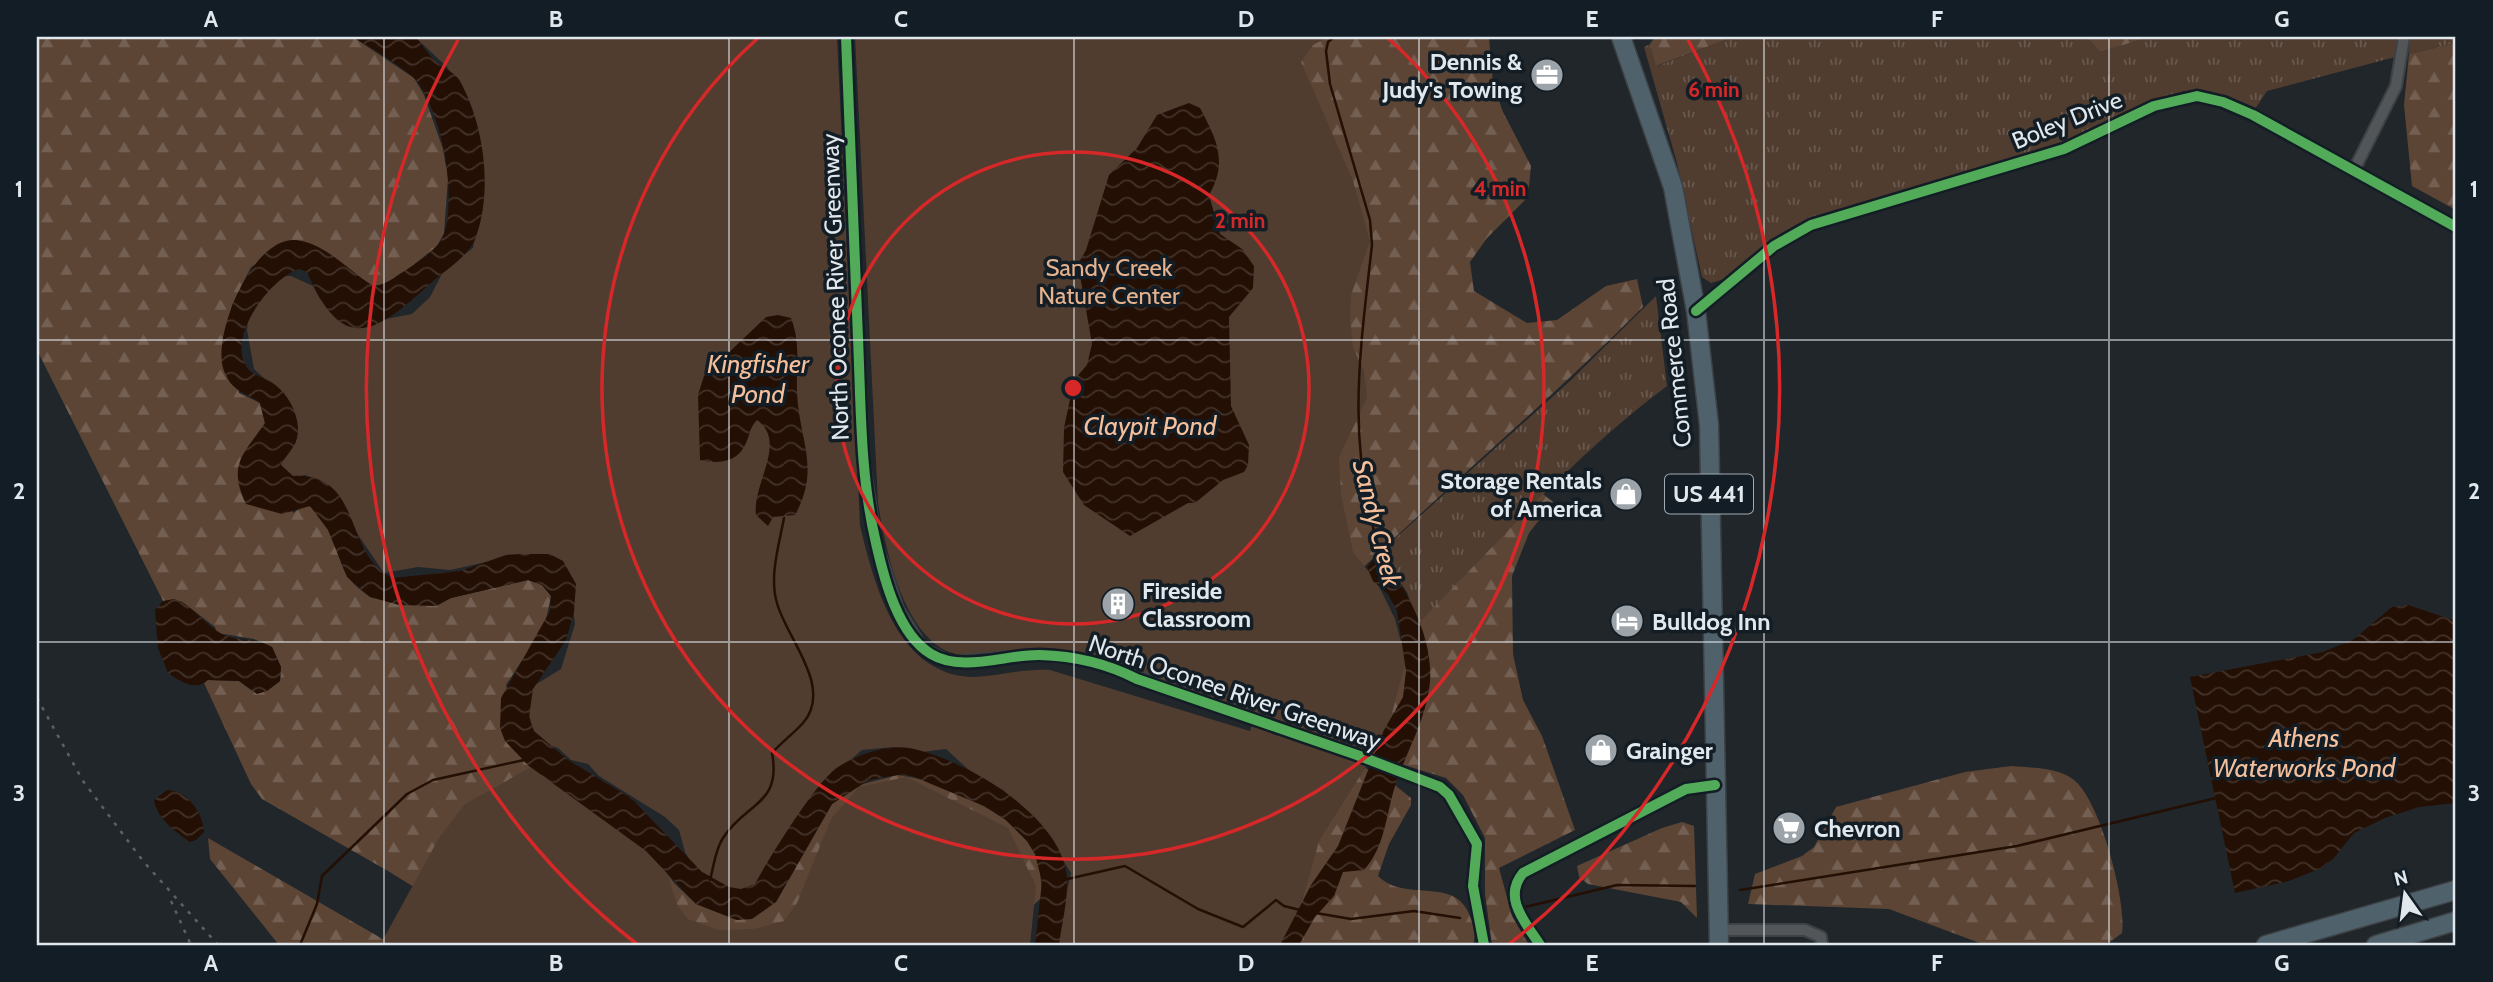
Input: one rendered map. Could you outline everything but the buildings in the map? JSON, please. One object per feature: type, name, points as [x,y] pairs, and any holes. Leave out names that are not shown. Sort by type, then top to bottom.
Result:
[{"type":"highway","name":"Commerce Road","points":[[1621,37],[1672,187],[1696,311],[1709,425],[1719,937]]},
{"type":"highway","points":[[2266,945],[2456,890]]},
{"type":"highway","points":[[2376,945],[2456,921]]},
{"type":"street","name":"North Oconee River Greenway","points":[[846,37],[863,457],[876,543],[898,609],[922,648],[950,662],[1038,655],[1073,658],[1112,666],[1167,689]]},
{"type":"street","points":[[2354,170],[2396,86],[2404,37]]},
{"type":"street","name":"Boley Drive","points":[[1696,311],[1774,246],[1811,226],[1845,212],[2064,149],[2154,106],[2185,96],[2210,97],[2223,102],[2456,227]]},
{"type":"street","points":[[1541,945],[1517,909],[1514,897],[1516,881],[1523,873],[1686,789],[1715,785]]},
{"type":"street","points":[[1719,937],[1805,930],[1821,937],[1822,945]]},
{"type":"green space","points":[[37,37],[353,37],[414,78],[424,95],[443,149],[448,178],[444,233],[437,246],[385,285],[373,286],[317,247],[295,240],[251,267],[232,305],[224,337],[239,393],[260,403],[265,423],[259,433],[293,513],[305,505],[321,516],[346,574],[370,597],[436,606],[451,598],[528,580],[542,585],[551,596],[545,625],[506,685],[524,761],[529,766],[588,806],[657,861],[675,884],[696,904],[737,920],[776,902],[832,804],[855,786],[898,775],[926,780],[984,806],[1006,820],[1027,841],[1035,854],[1040,868],[1042,897],[992,945],[508,945],[388,871],[262,799],[251,784],[204,683],[207,680],[239,681],[251,690],[267,691],[280,681],[281,667],[272,647],[254,639],[217,633],[215,627],[181,601],[163,601],[37,350]]},
{"type":"green space","name":"Sandy Creek Nature Center","points":[[415,37],[837,37],[860,525],[873,574],[894,624],[908,645],[927,662],[949,673],[975,677],[1050,670],[1250,731],[1255,712],[1158,680],[1049,650],[1027,649],[970,655],[948,652],[930,639],[915,621],[903,598],[886,547],[878,503],[855,37],[1328,37],[1313,45],[1301,62],[1353,181],[1370,241],[1351,295],[1350,319],[1353,348],[1364,370],[1367,398],[1339,457],[1341,494],[1353,552],[1377,582],[1395,619],[1406,661],[1386,735],[1319,841],[1290,945],[1055,945],[1071,873],[1041,825],[1003,790],[972,773],[946,749],[914,753],[893,747],[862,750],[841,768],[769,875],[738,908],[693,866],[685,852],[679,830],[665,817],[599,776],[588,764],[571,760],[558,748],[534,740],[525,691],[561,669],[575,624],[571,593],[512,563],[491,561],[450,570],[418,567],[384,573],[322,482],[305,475],[269,482],[289,401],[254,369],[247,330],[249,306],[282,276],[291,276],[313,286],[320,299],[370,322],[412,314],[430,297],[444,270],[473,248],[476,232],[461,89],[447,67]]},
{"type":"green space","points":[[864,37],[1489,37],[1493,84],[1503,112],[1531,166],[1528,197],[1487,238],[1470,262],[1474,291],[1527,323],[1557,320],[1606,286],[1637,279],[1643,307],[1326,603],[1228,709],[1063,640]]},
{"type":"green space","points":[[1655,37],[1734,37],[1656,66],[1650,44]]},
{"type":"green space","points":[[1734,37],[2087,37],[2100,52],[2149,37],[2398,37],[2395,57],[2267,91],[2255,109],[2210,92],[2184,91],[2069,142],[1973,173],[1870,200],[1808,221],[1762,248],[1724,279],[1711,283],[1702,277],[1677,163],[1644,47],[1650,44],[1657,66]]},
{"type":"green space","points":[[2087,37],[2149,37],[2100,52]]},
{"type":"green space","points":[[2410,37],[2456,37],[2456,43],[2409,54]]},
{"type":"green space","points":[[2456,43],[2456,210],[2412,186],[2404,105],[2409,54]]},
{"type":"green space","points":[[1656,296],[1667,386],[1569,470],[1418,624],[1407,592],[1379,553],[1570,381]]},
{"type":"green space","points":[[1543,494],[1553,502],[1529,533],[1512,576],[1513,654],[1523,700],[1542,736],[1575,830],[1499,868],[1512,916],[1529,945],[1492,945],[1485,894],[1485,838],[1463,795],[1446,778],[1310,736]]},
{"type":"green space","points":[[1299,736],[1386,778],[1411,798],[1411,805],[1389,844],[1378,876],[1403,888],[1455,897],[1464,905],[1471,919],[1473,945],[1086,945]]},
{"type":"green space","points":[[537,764],[661,852],[677,905],[688,919],[718,930],[753,929],[784,921],[797,903],[831,819],[859,787],[906,777],[1008,828],[1036,886],[1030,945],[380,945],[439,838],[465,804]]},
{"type":"green space","points":[[2011,766],[2060,773],[2074,780],[2084,791],[2110,852],[2120,899],[2122,933],[2110,942],[2094,945],[1985,945],[1889,909],[1748,904],[1755,874],[1802,856],[1814,847],[1836,807],[1965,772]]},
{"type":"green space","points":[[1682,822],[1694,826],[1697,918],[1681,902],[1588,884],[1579,877],[1577,866],[1662,828]]},
{"type":"green space","points":[[208,838],[393,945],[279,945],[210,859]]},
{"type":"water","points":[[353,37],[416,37],[436,62],[458,78],[468,98],[480,137],[485,178],[481,218],[473,244],[463,256],[413,299],[378,323],[363,328],[349,326],[335,317],[321,299],[307,272],[299,269],[276,284],[265,296],[247,323],[242,352],[247,368],[277,386],[288,399],[295,414],[297,438],[281,465],[293,476],[316,478],[332,487],[343,501],[366,553],[377,567],[393,578],[460,571],[506,555],[550,554],[563,561],[576,584],[574,612],[566,640],[533,689],[529,717],[534,731],[568,760],[631,798],[702,872],[729,887],[741,889],[755,884],[793,821],[818,787],[838,767],[872,752],[909,748],[954,763],[978,775],[1002,790],[1042,825],[1056,845],[1067,875],[1067,895],[1059,945],[1035,945],[1042,882],[1035,854],[1027,841],[1006,820],[984,806],[912,776],[897,775],[869,780],[832,804],[776,902],[752,919],[737,920],[696,904],[646,851],[529,766],[505,741],[500,728],[501,698],[550,611],[551,596],[542,585],[528,580],[451,598],[436,606],[399,605],[370,597],[347,577],[328,530],[310,506],[282,514],[246,504],[238,479],[240,460],[265,423],[260,403],[238,390],[226,376],[222,352],[230,311],[251,270],[265,253],[280,243],[296,240],[317,246],[373,286],[382,284],[422,259],[438,245],[448,217],[445,154],[425,93],[411,75]]},
{"type":"water","name":"Claypit Pond","points":[[1189,103],[1200,108],[1218,151],[1218,172],[1209,195],[1220,234],[1242,249],[1254,266],[1253,288],[1229,317],[1231,406],[1249,445],[1248,465],[1244,472],[1223,480],[1195,503],[1188,503],[1130,536],[1084,505],[1063,472],[1064,428],[1074,380],[1087,365],[1092,344],[1078,264],[1086,250],[1109,175],[1137,148],[1157,115]]},
{"type":"water","name":"Kingfisher Pond","points":[[778,315],[791,318],[796,337],[797,393],[808,468],[803,498],[795,515],[773,517],[768,526],[756,515],[756,503],[769,452],[766,429],[757,420],[741,451],[731,459],[719,462],[700,460],[698,395],[704,376],[766,317]]},
{"type":"water","points":[[1379,553],[1409,599],[1424,635],[1430,672],[1427,702],[1395,786],[1381,841],[1371,861],[1364,870],[1343,872],[1334,896],[1315,917],[1299,945],[1280,945],[1311,885],[1338,846],[1384,730],[1403,697],[1406,671],[1397,611],[1388,594],[1373,581],[1367,567]]},
{"type":"water","points":[[174,599],[188,606],[224,635],[272,647],[281,667],[280,681],[267,691],[257,694],[239,681],[208,680],[193,685],[168,673],[158,648],[155,610],[163,601]]},
{"type":"water","name":"Athens Waterworks Pond","points":[[2408,605],[2456,621],[2456,803],[2419,807],[2385,818],[2354,833],[2333,859],[2319,869],[2289,881],[2235,893],[2190,677],[2323,652],[2354,639],[2392,607]]},
{"type":"water","points":[[167,790],[182,794],[193,804],[201,818],[204,832],[196,840],[190,842],[159,813],[154,800]]},
{"type":"waterway","name":"Sandy Creek","points":[[1334,37],[1328,42],[1326,51],[1330,84],[1370,220],[1372,245],[1360,364],[1359,438],[1370,515],[1381,556]]},
{"type":"waterway","points":[[710,880],[716,853],[723,838],[732,826],[767,794],[774,770],[772,753],[803,723],[811,709],[811,678],[782,617],[775,593],[776,560],[784,518]]},
{"type":"waterway","points":[[300,945],[317,904],[322,876],[407,794],[433,780],[524,760]]},
{"type":"waterway","points":[[1740,890],[2017,846],[2216,798]]},
{"type":"waterway","points":[[1063,880],[1125,866],[1198,909],[1243,927],[1276,900],[1284,906],[1300,910]]},
{"type":"waterway","points":[[1525,907],[1617,885],[1695,886]]},
{"type":"waterway","points":[[1316,913],[1351,919],[1414,911],[1460,918]]},
{"type":"railway","points":[[37,698],[83,781],[143,861],[218,945]]},
{"type":"railway","points":[[171,901],[191,945]]},
{"type":"cycle path","points":[[846,37],[864,467],[871,518],[883,573],[901,620],[910,633],[919,645],[931,654],[956,662],[1040,655],[1066,657],[1102,665],[1440,787],[1449,795],[1477,844],[1473,886],[1484,945]]},
{"type":"cycle path","points":[[1696,311],[1774,246],[1811,225],[2064,149],[2154,106],[2197,96],[2223,102],[2253,115],[2456,227]]},
{"type":"cycle path","points":[[1540,945],[1515,901],[1517,882],[1523,873],[1686,789],[1715,785]]},
{"type":"place","name":"Dennis & Judy's Towing","points":[[1547,75]]},
{"type":"place","name":"Storage Rentals of America","points":[[1626,494]]},
{"type":"place","name":"Fireside Classroom","points":[[1118,604]]},
{"type":"place","name":"Bulldog Inn","points":[[1627,621]]},
{"type":"place","name":"Grainger","points":[[1601,750]]},
{"type":"place","name":"Chevron","points":[[1789,828]]}]
